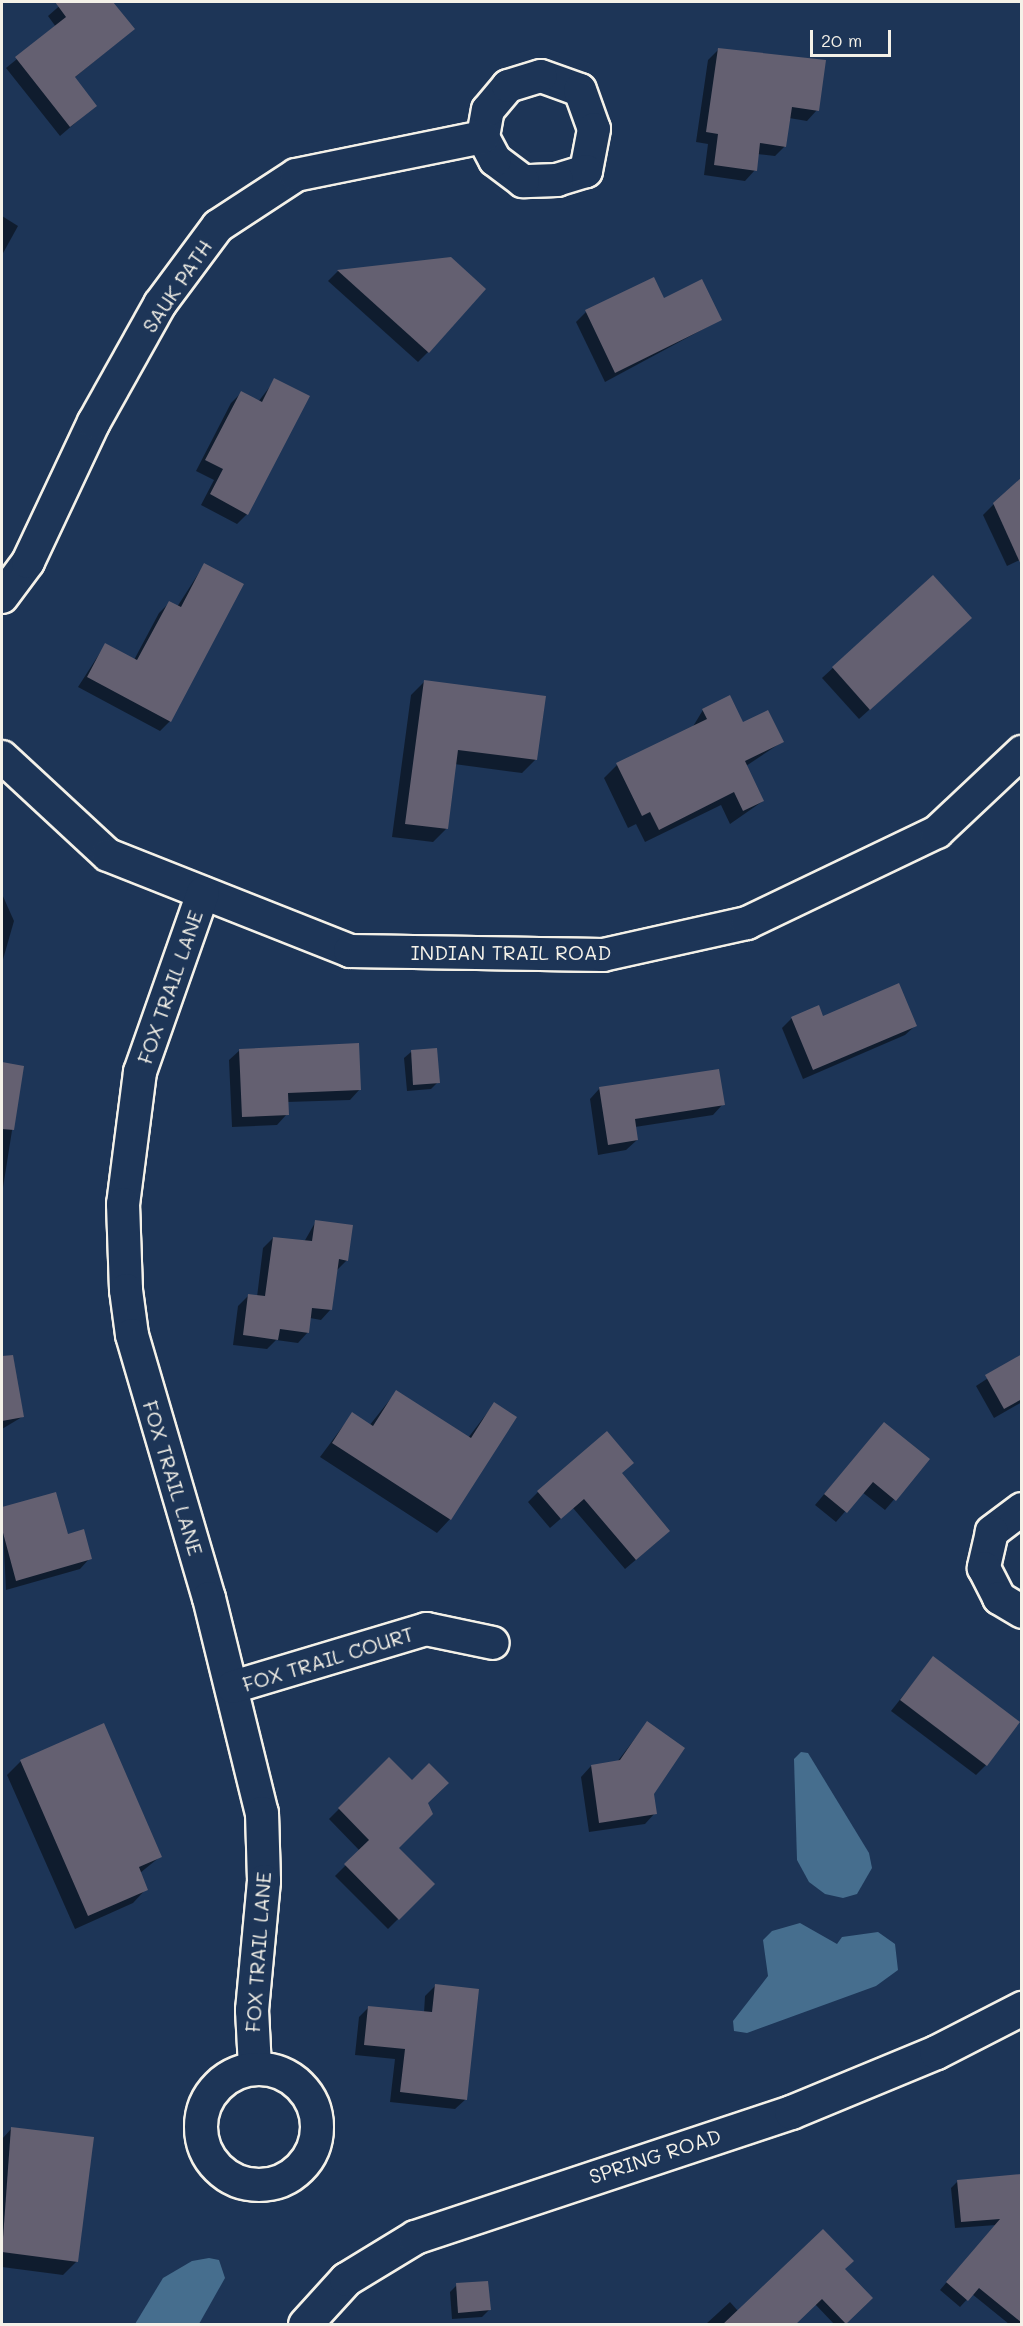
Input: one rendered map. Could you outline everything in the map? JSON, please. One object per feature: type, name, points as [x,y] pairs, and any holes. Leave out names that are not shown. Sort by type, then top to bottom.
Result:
[{"type":"street","name":"SAUK PATH","points":[[2,597],[28,562],[94,422],[160,304],[218,226],[296,175],[483,137]]},
{"type":"street","name":"INDIAN TRAIL ROAD","points":[[2,757],[108,855],[350,951],[603,955],[747,923],[937,832],[1022,752]]},
{"type":"street","name":"FOX TRAIL LANE","points":[[203,893],[140,1072],[123,1204],[132,1335],[233,1687],[262,1813],[264,1881],[252,2010],[255,2068]]},
{"type":"street","points":[[1022,1509],[992,1532],[984,1568],[999,1598],[1022,1612]]},
{"type":"street","name":"FOX TRAIL COURT","points":[[233,1687],[426,1629],[493,1642]]},
{"type":"street","name":"SPRING ROAD","points":[[304,2325],[346,2279],[416,2237],[791,2112],[926,2056],[1022,2008]]},
{"type":"water","points":[[801,1752],[808,1753],[869,1853],[872,1868],[857,1894],[843,1898],[825,1894],[809,1882],[797,1860],[794,1759]]},
{"type":"water","points":[[800,1923],[837,1944],[842,1937],[878,1932],[895,1944],[898,1970],[876,1986],[747,2033],[734,2031],[733,2021],[768,1976],[763,1940],[772,1931]]},
{"type":"water","points":[[209,2258],[219,2260],[225,2278],[199,2324],[135,2324],[163,2278],[192,2261]]},
{"type":"building","points":[[55,2],[113,2],[135,29],[75,77],[97,106],[70,127],[15,57],[66,17]]},
{"type":"building","points":[[718,48],[826,60],[819,111],[792,107],[786,147],[760,143],[757,171],[714,165],[718,134],[706,132]]},
{"type":"building","points":[[451,257],[486,289],[429,353],[337,270]]},
{"type":"building","points":[[654,277],[664,298],[702,279],[722,320],[615,373],[585,310]]},
{"type":"building","points":[[274,378],[310,396],[248,515],[210,494],[223,469],[205,460],[241,391],[262,402]]},
{"type":"building","points":[[1022,477],[1022,567],[993,503]]},
{"type":"building","points":[[204,563],[244,584],[171,722],[87,677],[105,643],[137,660],[169,601],[181,607]]},
{"type":"building","points":[[933,575],[972,618],[870,710],[832,667]]},
{"type":"building","points":[[424,680],[546,696],[537,760],[458,750],[448,829],[405,824]]},
{"type":"building","points":[[730,695],[743,722],[768,710],[784,742],[745,761],[764,801],[743,811],[734,792],[659,830],[650,812],[642,816],[616,763],[707,719],[702,709]]},
{"type":"building","points":[[899,983],[917,1026],[813,1070],[791,1017],[819,1005],[823,1016]]},
{"type":"building","points":[[359,1043],[361,1090],[288,1093],[289,1115],[242,1117],[239,1049]]},
{"type":"building","points":[[437,1048],[440,1083],[413,1085],[411,1050]]},
{"type":"building","points":[[2,1062],[24,1066],[14,1130],[2,1129]]},
{"type":"building","points":[[719,1069],[725,1105],[635,1119],[638,1140],[608,1145],[599,1087]]},
{"type":"building","points":[[315,1220],[353,1225],[348,1261],[339,1259],[332,1310],[312,1308],[309,1333],[280,1329],[278,1340],[243,1335],[248,1294],[265,1296],[273,1237],[312,1241]]},
{"type":"building","points":[[1022,1354],[1022,1399],[1004,1409],[985,1375]]},
{"type":"building","points":[[13,1355],[24,1417],[2,1421],[2,1356]]},
{"type":"building","points":[[396,1390],[471,1438],[494,1402],[517,1417],[451,1520],[332,1443],[352,1412],[373,1426]]},
{"type":"building","points":[[884,1422],[930,1459],[896,1501],[873,1482],[847,1513],[824,1494]]},
{"type":"building","points":[[607,1431],[634,1463],[622,1473],[670,1531],[636,1560],[584,1499],[561,1519],[537,1491]]},
{"type":"building","points":[[56,1492],[68,1534],[84,1529],[92,1559],[16,1581],[2,1529],[2,1507]]},
{"type":"building","points":[[933,1656],[1020,1722],[987,1766],[900,1700]]},
{"type":"building","points":[[647,1721],[685,1748],[654,1794],[657,1814],[599,1823],[591,1765],[620,1760]]},
{"type":"building","points":[[104,1723],[162,1857],[139,1867],[148,1890],[88,1916],[20,1760]]},
{"type":"building","points":[[389,1757],[412,1780],[429,1763],[449,1783],[428,1803],[433,1814],[399,1848],[435,1884],[399,1920],[344,1864],[369,1840],[338,1808]]},
{"type":"building","points":[[435,1984],[479,1989],[467,2100],[400,2092],[405,2049],[364,2045],[368,2006],[432,2012]]},
{"type":"building","points":[[11,2127],[94,2137],[78,2262],[2,2252]]},
{"type":"building","points":[[1022,2174],[1022,2323],[979,2288],[968,2301],[946,2282],[1000,2219],[961,2222],[957,2180]]},
{"type":"building","points":[[823,2229],[854,2261],[845,2269],[873,2298],[846,2324],[822,2299],[795,2325],[722,2325]]},
{"type":"building","points":[[488,2281],[491,2310],[458,2313],[456,2283]]}]
